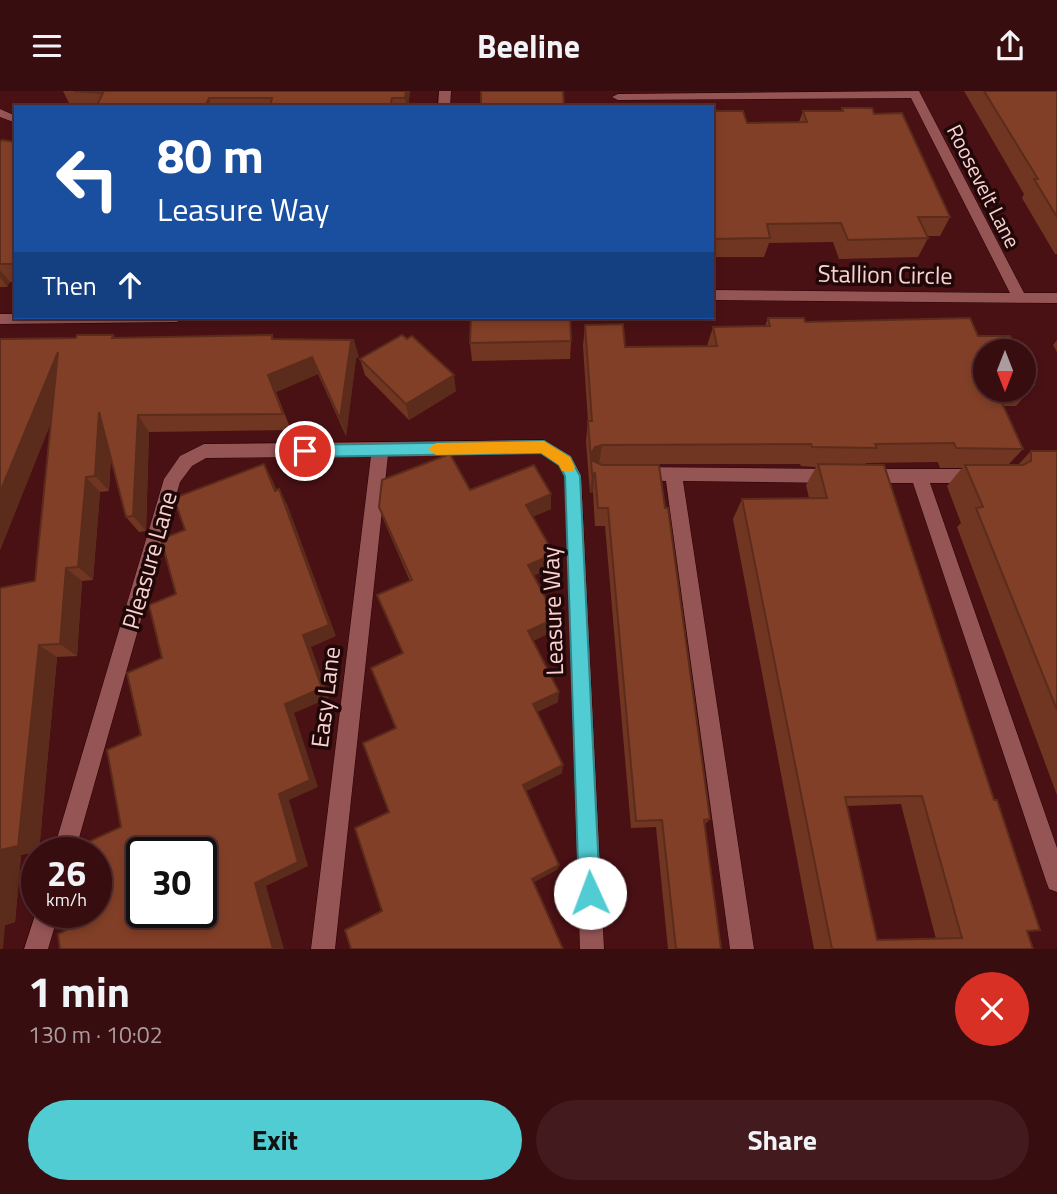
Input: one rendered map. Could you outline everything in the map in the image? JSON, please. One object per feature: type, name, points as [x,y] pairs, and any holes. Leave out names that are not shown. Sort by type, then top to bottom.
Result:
[{"type":"street","points":[[618,97],[914,93]]},
{"type":"street","name":"Roosevelt Lane","points":[[914,93],[1020,298]]},
{"type":"street","name":"Stallion Circle","points":[[714,295],[1057,298]]},
{"type":"street","name":"Leasure Way","points":[[380,450],[544,447],[565,461],[572,476],[592,949]]},
{"type":"street","name":"Pleasure Lane","points":[[68,837],[172,479],[186,461],[204,451],[380,450]]},
{"type":"street","name":"Easy Lane","points":[[323,949],[380,450]]},
{"type":"street","points":[[624,474],[988,476]]},
{"type":"street","points":[[674,475],[742,949]]},
{"type":"street","points":[[919,476],[1057,881]]},
{"type":"street","points":[[36,949],[42,928]]},
{"type":"building","points":[[74,91],[406,91],[405,98],[392,98],[390,105],[270,105],[272,98],[209,98],[206,105],[97,105],[103,93]]},
{"type":"building","points":[[481,91],[563,91],[564,105],[481,105]]},
{"type":"building","points":[[984,91],[1057,91],[1057,217],[1034,179],[1038,179]]},
{"type":"building","points":[[842,108],[872,108],[874,114],[902,113],[950,217],[918,217],[928,238],[848,240],[841,223],[767,224],[770,238],[714,239],[714,111],[743,111],[747,123],[807,122],[803,111],[843,111]]},
{"type":"building","points":[[0,142],[14,142],[14,264],[0,264]]},
{"type":"building","points":[[768,318],[804,318],[805,322],[970,318],[978,336],[1010,336],[1012,339],[973,339],[973,403],[1002,403],[1023,449],[956,448],[954,443],[875,444],[877,448],[812,447],[811,444],[595,447],[591,454],[593,461],[602,465],[659,465],[665,508],[668,508],[710,819],[704,820],[721,949],[676,949],[662,820],[636,821],[608,508],[598,508],[595,473],[592,474],[588,421],[592,421],[585,325],[623,324],[625,347],[717,346],[713,327],[770,326]]},
{"type":"building","points":[[471,319],[570,319],[571,341],[470,343]]},
{"type":"building","points":[[77,335],[113,335],[112,338],[272,335],[272,339],[354,340],[351,341],[340,419],[312,357],[268,375],[283,414],[138,415],[133,516],[126,517],[99,412],[95,476],[86,477],[78,567],[66,568],[60,644],[39,645],[18,846],[0,850],[0,588],[35,581],[58,352],[0,492],[0,339],[76,338]]},
{"type":"building","points":[[402,335],[407,339],[412,336],[454,375],[406,404],[360,359]]},
{"type":"building","points":[[1031,451],[1057,451],[1057,710],[976,508],[983,507],[965,465],[1023,465],[1031,461]]},
{"type":"building","points":[[450,454],[470,490],[534,465],[551,494],[526,505],[554,554],[528,565],[556,618],[528,631],[559,692],[533,704],[563,765],[523,785],[559,865],[532,879],[563,949],[351,949],[345,930],[382,911],[355,828],[389,812],[363,743],[396,728],[371,668],[403,653],[377,595],[412,580],[379,507],[382,480]]},
{"type":"building","points":[[264,464],[275,491],[279,489],[329,625],[303,635],[322,688],[285,704],[310,780],[279,794],[298,862],[255,883],[273,949],[60,949],[58,934],[70,928],[112,928],[112,837],[99,837],[121,827],[107,750],[141,735],[127,673],[162,658],[149,605],[176,594],[161,539],[185,530],[174,498]]},
{"type":"building","points":[[818,464],[884,465],[994,800],[997,800],[1040,930],[1027,931],[1033,949],[832,949],[742,499],[827,498]],"holes":[[[922,796],[962,938],[877,940],[845,797]]]},
{"type":"slow traffic","points":[[436,449],[544,447],[565,461],[568,467]]},
{"type":"route","points":[[305,451],[544,447],[565,461],[572,476],[590,893]]}]
